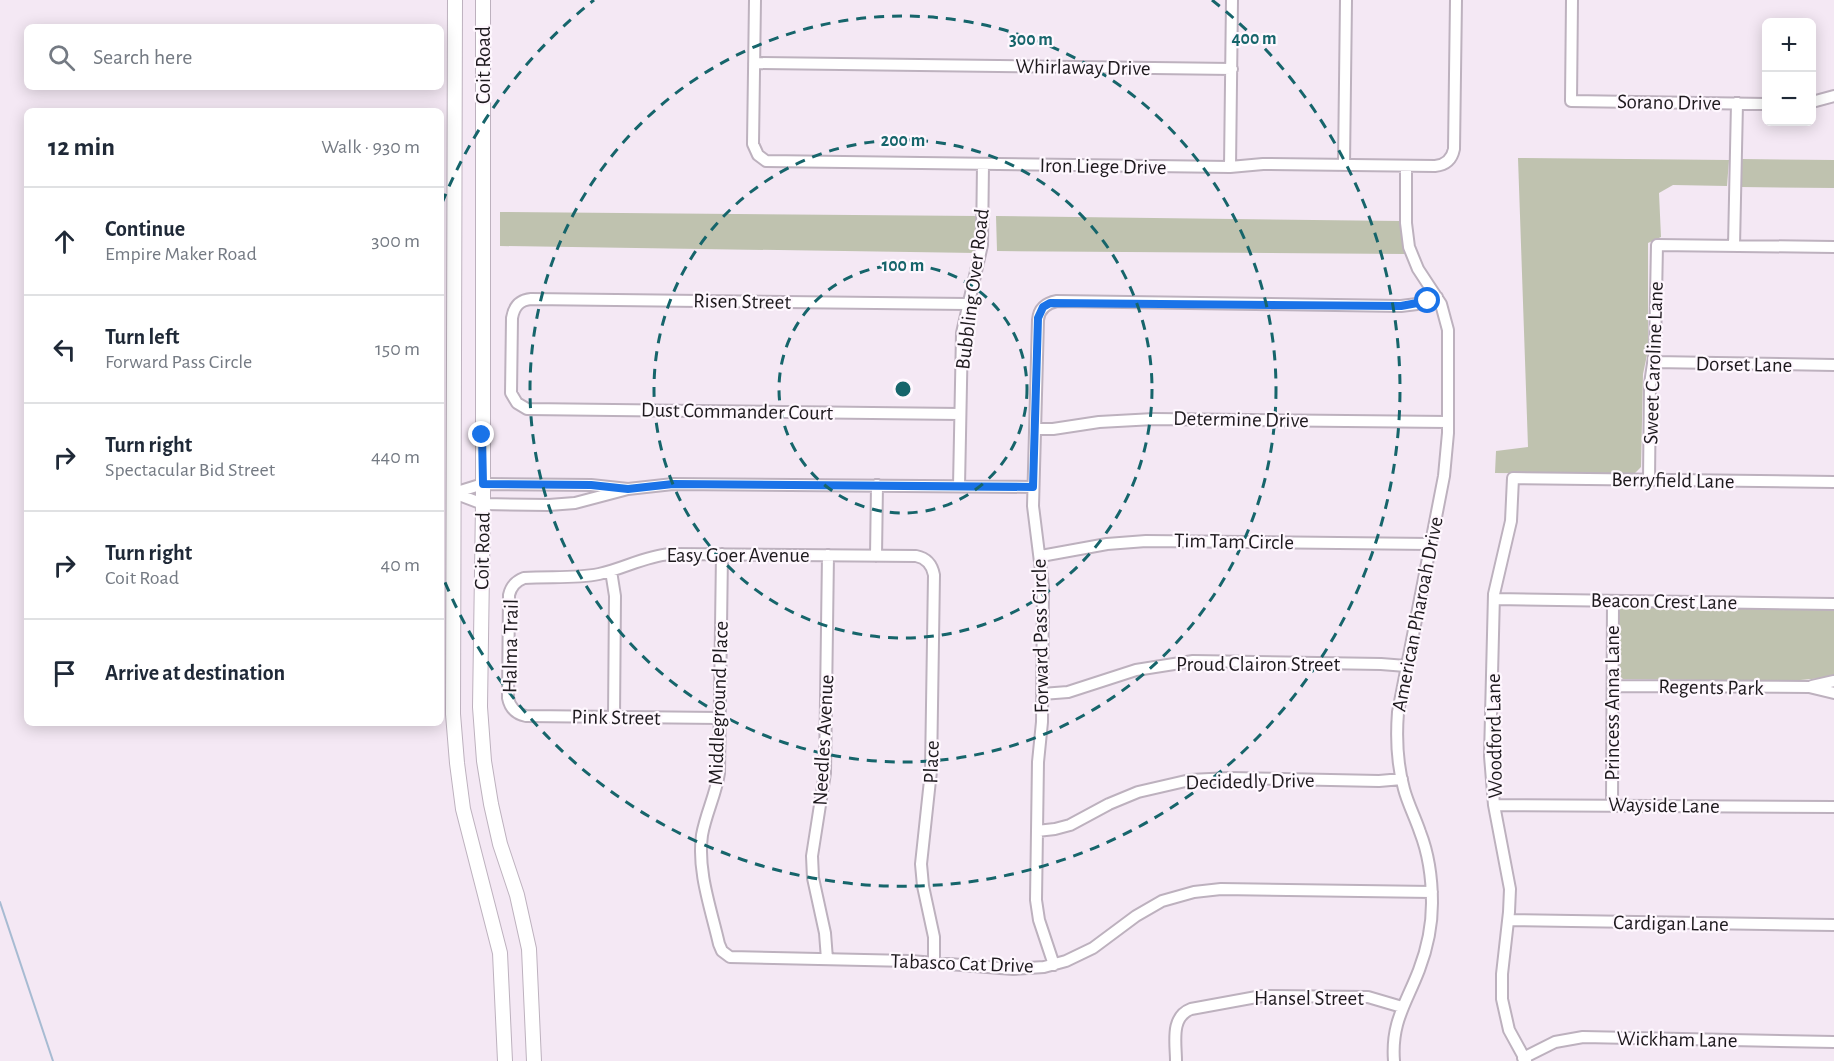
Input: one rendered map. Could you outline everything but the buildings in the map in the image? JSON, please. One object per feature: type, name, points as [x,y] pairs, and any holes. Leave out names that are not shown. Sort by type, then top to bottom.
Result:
[{"type":"main road","name":"Coit Road","points":[[455,0],[453,714],[463,809],[500,953],[505,1061]]},
{"type":"main road","name":"Coit Road","points":[[483,0],[483,504],[480,707],[484,761],[491,804],[500,844],[517,895],[529,949],[534,1061]]},
{"type":"street","points":[[754,63],[755,0]]},
{"type":"street","points":[[1230,167],[1232,0]]},
{"type":"street","points":[[1344,165],[1346,0]]},
{"type":"street","name":"Iron Liege Drive","points":[[754,63],[753,145],[758,155],[771,162],[1230,167],[1263,164],[1438,166],[1449,160],[1454,149],[1456,0]]},
{"type":"street","name":"Sorano Drive","points":[[1572,0],[1571,101],[1762,104]]},
{"type":"street","name":"Whirlaway Drive","points":[[754,63],[1232,69]]},
{"type":"street","points":[[1816,101],[1834,96]]},
{"type":"street","points":[[1737,103],[1734,246],[1834,248]]},
{"type":"street","name":"Bubbling Over Road","points":[[959,486],[962,333],[982,245],[983,164]]},
{"type":"street","name":"American Pharoah Drive","points":[[1394,1061],[1394,1038],[1401,1007],[1416,978],[1425,952],[1431,918],[1432,892],[1426,850],[1401,779],[1397,728],[1444,476],[1448,422],[1448,330],[1445,314],[1437,297],[1418,269],[1409,247],[1406,223],[1407,166]]},
{"type":"street","name":"Sweet Caroline Lane","points":[[1649,480],[1650,389],[1654,362],[1657,245],[1734,246]]},
{"type":"street","name":"Forward Pass Circle","points":[[1054,965],[1036,905],[1044,586],[1034,520],[1033,487],[1038,318],[1043,307],[1057,301],[1401,306],[1417,304],[1437,297]]},
{"type":"street","name":"Risen Street","points":[[515,402],[511,391],[512,318],[518,304],[531,299],[968,304]]},
{"type":"street","name":"Dorset Lane","points":[[1654,362],[1834,365]]},
{"type":"street","name":"Dust Commander Court","points":[[515,402],[529,409],[960,414]]},
{"type":"street","name":"Determine Drive","points":[[1035,429],[1154,418],[1448,422]]},
{"type":"street","name":"Berryfield Lane","points":[[1513,478],[1834,482]]},
{"type":"street","name":"Woodford Lane","points":[[1513,478],[1511,521],[1496,580],[1494,599],[1490,756],[1494,805],[1509,879],[1502,999],[1509,1030],[1525,1059]]},
{"type":"street","points":[[454,493],[483,484],[591,485],[628,489]]},
{"type":"street","points":[[454,493],[483,504],[562,504],[628,489],[673,484],[1033,487]]},
{"type":"street","points":[[876,556],[877,485]]},
{"type":"street","name":"Tim Tam Circle","points":[[1041,556],[1107,544],[1146,541],[1430,544]]},
{"type":"street","name":"Middleground Place","points":[[722,554],[718,778],[705,823],[701,852],[719,944],[725,953]]},
{"type":"street","name":"Easy Goer Avenue","points":[[515,583],[524,578],[579,577],[611,571],[659,555],[916,556],[929,562]]},
{"type":"street","name":"Needles Avenue","points":[[827,959],[825,933],[813,878],[812,856],[825,773],[828,555]]},
{"type":"street","name":"Place","points":[[929,562],[934,574],[932,771],[921,864],[923,886],[934,937],[934,962]]},
{"type":"street","points":[[611,571],[615,596],[614,717]]},
{"type":"street","name":"Halma Trail","points":[[513,710],[508,698],[509,595],[515,583]]},
{"type":"street","name":"Beacon Crest Lane","points":[[1494,599],[1834,604]]},
{"type":"street","name":"Princess Anna Lane","points":[[1612,805],[1613,601]]},
{"type":"street","name":"Proud Clairon Street","points":[[1042,694],[1068,692],[1136,670],[1193,661],[1407,666]]},
{"type":"street","name":"Regents Park","points":[[1809,687],[1834,681]]},
{"type":"street","name":"Regents Park","points":[[1613,686],[1809,687],[1834,693]]},
{"type":"street","name":"Pink Street","points":[[513,710],[526,716],[720,718]]},
{"type":"street","name":"Decidedly Drive","points":[[1037,831],[1070,825],[1109,804],[1138,792],[1190,780],[1230,778],[1379,781],[1401,779]]},
{"type":"street","name":"Wayside Lane","points":[[1494,805],[1834,807]]},
{"type":"street","name":"Tabasco Cat Drive","points":[[725,953],[736,958],[934,962],[1013,969],[1054,965],[1094,948],[1150,907],[1194,892],[1221,889],[1432,892]]},
{"type":"street","name":"Cardigan Lane","points":[[1508,920],[1834,925]]},
{"type":"street","name":"Hansel Street","points":[[1176,1061],[1176,1026],[1182,1014],[1191,1009],[1262,996],[1368,997],[1401,1007]]},
{"type":"street","name":"Wickham Lane","points":[[1525,1059],[1555,1042],[1583,1037],[1834,1042]]},
{"type":"green space","points":[[1518,158],[1729,160],[1727,186],[1673,185],[1659,193],[1661,237],[1648,243],[1648,350],[1643,374],[1641,467],[1634,474],[1495,473],[1496,451],[1528,447]]},
{"type":"green space","points":[[1741,159],[1834,160],[1834,188],[1741,187]]},
{"type":"green space","points":[[500,212],[977,216],[976,253],[500,246]]},
{"type":"green space","points":[[996,216],[1400,221],[1405,254],[997,251]]},
{"type":"green space","points":[[1626,605],[1834,609],[1834,677],[1789,681],[1623,679],[1617,673],[1618,614],[1620,609]]},
{"type":"waterway","points":[[0,902],[53,1061]]},
{"type":"route","points":[[482,435],[483,484],[591,485],[628,489],[673,484],[1033,487],[1038,318],[1043,307],[1050,303],[1057,301],[1401,306],[1428,301]]}]
